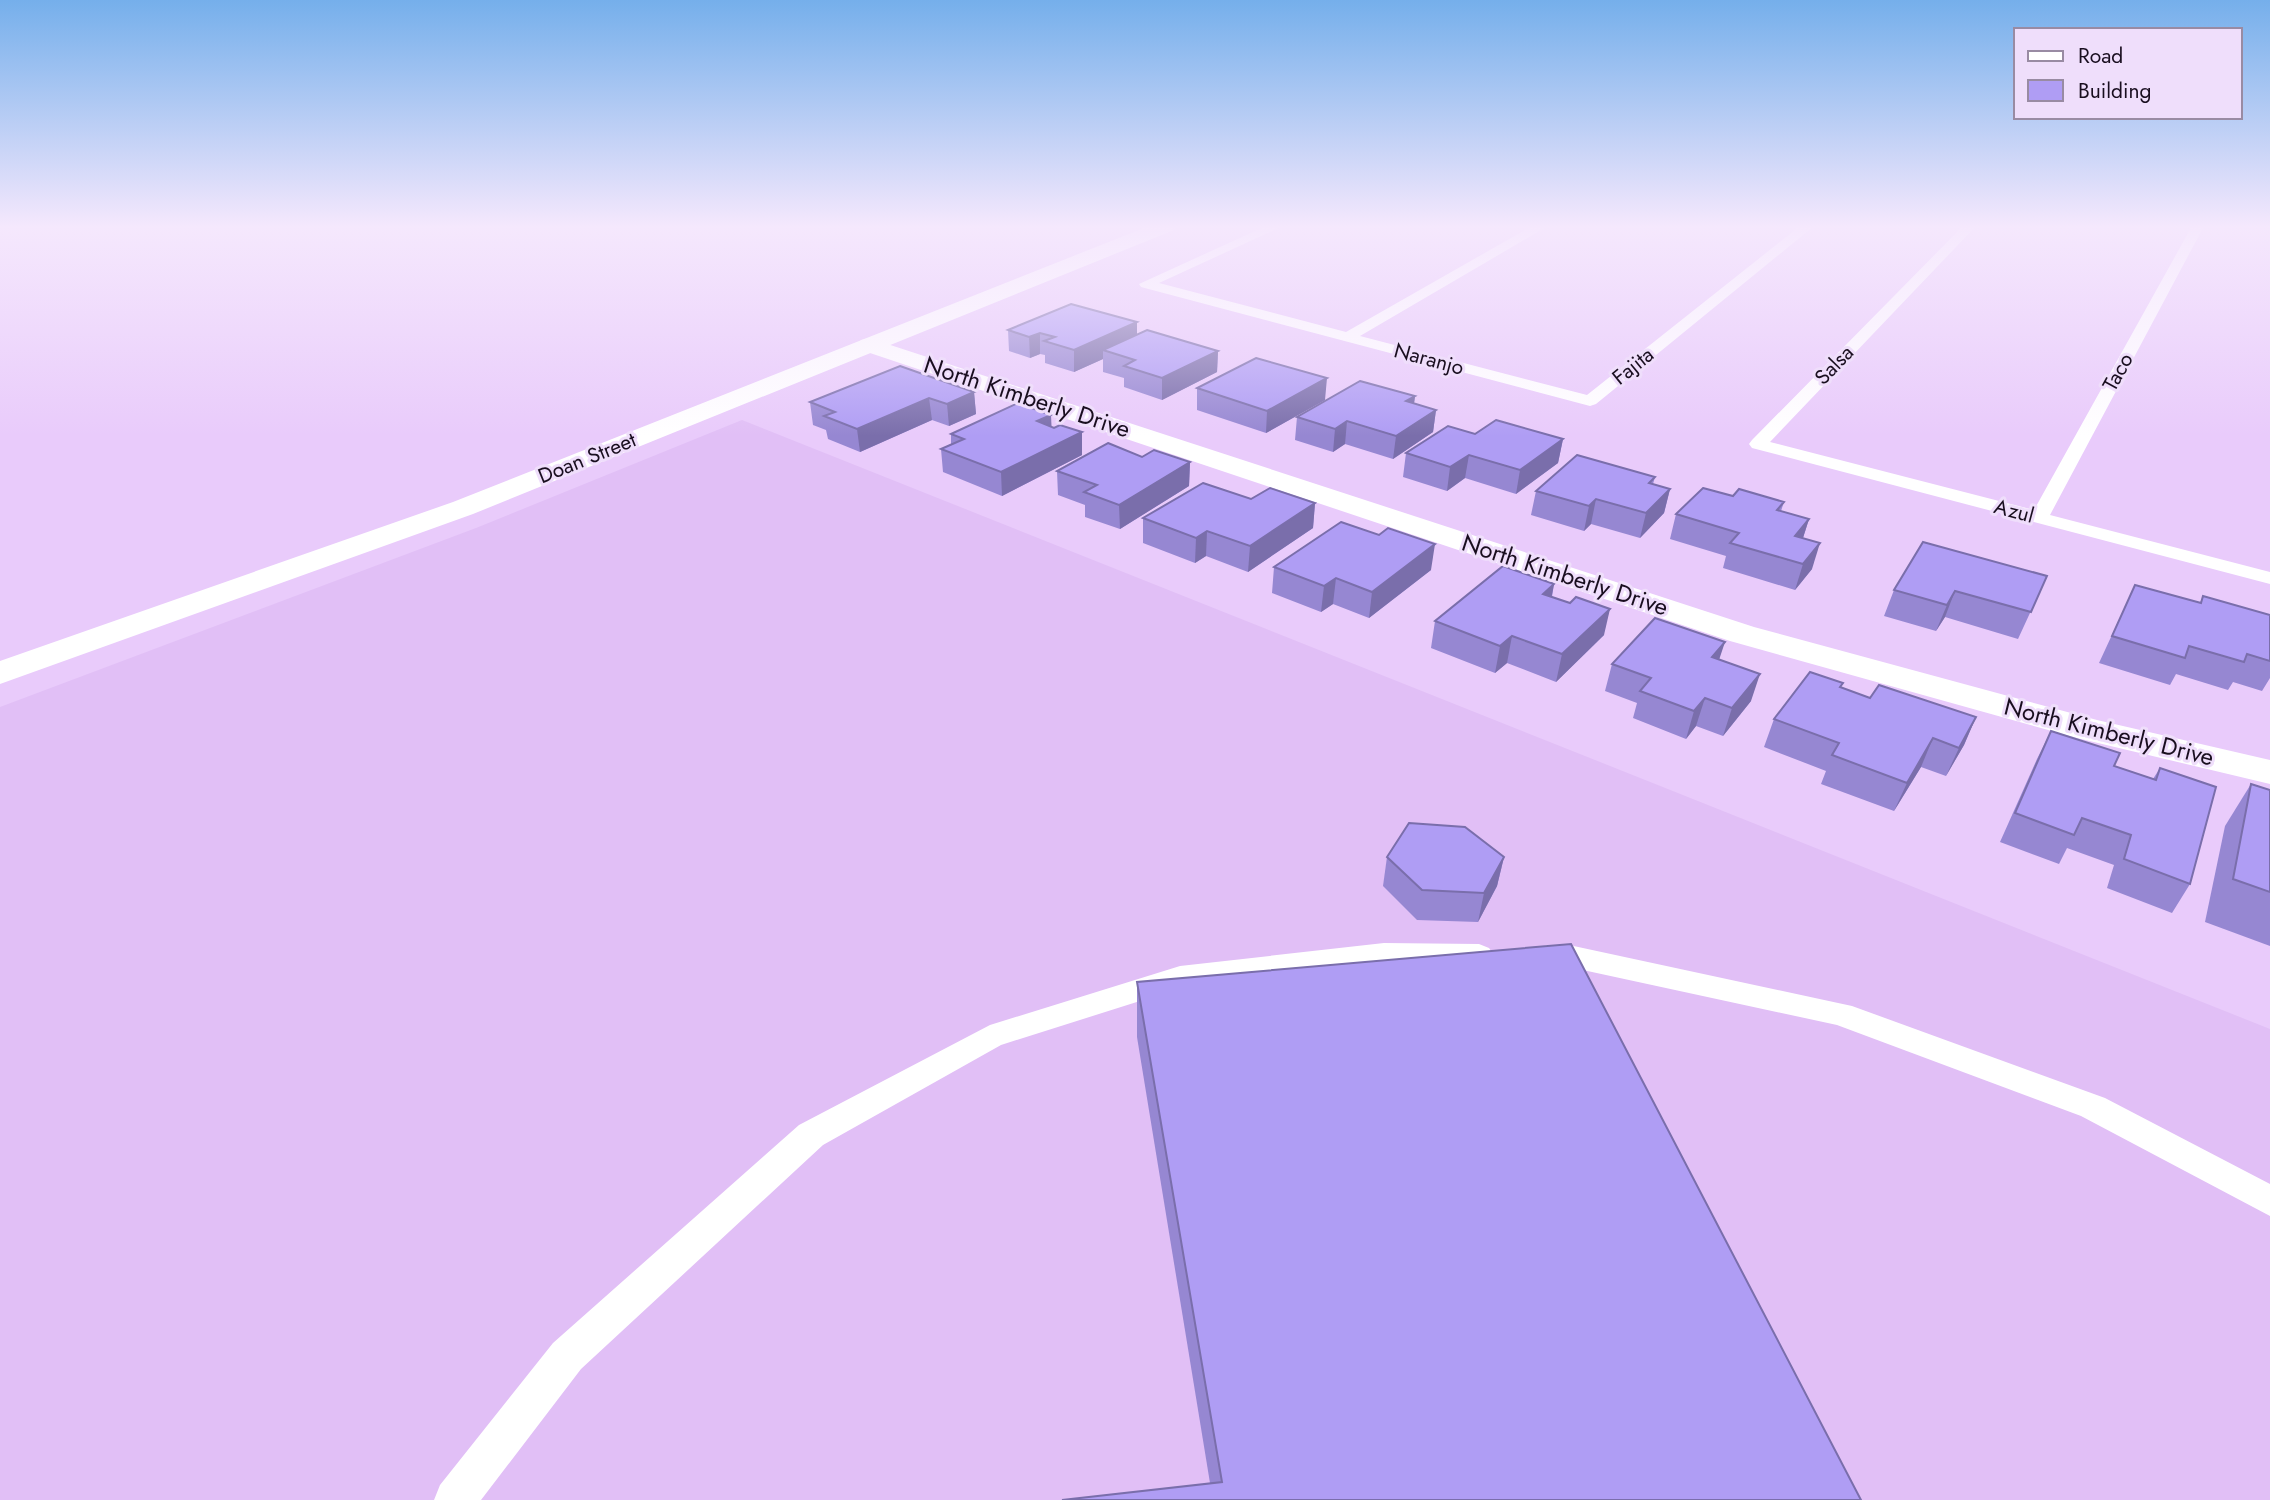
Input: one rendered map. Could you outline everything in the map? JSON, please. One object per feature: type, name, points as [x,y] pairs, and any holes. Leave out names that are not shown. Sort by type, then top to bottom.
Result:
[{"type":"street","name":"Doan Street","points":[[0,673],[463,508],[992,296]]},
{"type":"street","name":"North Kimberly Drive","points":[[869,345],[1742,634],[2090,730],[2270,772]]},
{"type":"lane","name":"Naranjo","points":[[1192,296],[1590,401]]},
{"type":"lane","points":[[1348,337],[1420,296]]},
{"type":"lane","name":"Fajita","points":[[1590,401],[1721,296]]},
{"type":"lane","name":"Salsa","points":[[1758,444],[1902,296]]},
{"type":"lane","name":"Taco","points":[[2039,518],[2160,296]]},
{"type":"lane","name":"Azul","points":[[1758,444],[2270,578]]},
{"type":"lane","points":[[455,1500],[567,1356],[811,1135],[989,1037],[1180,976],[1384,954],[1569,956],[1841,1014],[2093,1107],[2270,1201]]},
{"type":"shaded area","points":[[742,420],[2270,1029],[2270,1500],[0,1500],[0,707],[476,528]]},
{"type":"building","points":[[1071,304],[1137,322],[1074,350],[1044,341],[1055,337],[1040,333],[1029,337],[1008,330]]},
{"type":"building","points":[[1147,330],[1218,351],[1162,378],[1124,366],[1135,360],[1103,350]]},
{"type":"building","points":[[1256,358],[1327,378],[1267,411],[1197,388]]},
{"type":"building","points":[[900,366],[974,392],[947,404],[929,398],[857,429],[824,416],[835,412],[810,402]]},
{"type":"building","points":[[1360,381],[1415,396],[1406,401],[1436,410],[1396,436],[1347,421],[1335,429],[1297,417]]},
{"type":"building","points":[[1018,403],[1051,415],[1037,421],[1054,428],[1060,425],[1082,432],[1001,472],[941,449],[964,439],[951,434]]},
{"type":"building","points":[[1496,420],[1563,439],[1520,470],[1469,455],[1450,467],[1406,453],[1448,426],[1475,434]]},
{"type":"building","points":[[1108,443],[1142,457],[1154,450],[1190,462],[1119,505],[1084,492],[1097,485],[1057,471]]},
{"type":"building","points":[[1577,455],[1655,477],[1649,483],[1670,489],[1646,513],[1596,499],[1589,506],[1536,491]]},
{"type":"building","points":[[1203,483],[1251,499],[1270,488],[1315,503],[1250,546],[1207,531],[1196,538],[1143,518]]},
{"type":"building","points":[[1703,488],[1733,496],[1739,489],[1784,502],[1777,510],[1809,519],[1795,536],[1820,543],[1803,564],[1730,543],[1739,533],[1676,514]]},
{"type":"building","points":[[1341,522],[1379,535],[1388,528],[1435,544],[1372,592],[1336,578],[1324,586],[1274,567]]},
{"type":"building","points":[[1923,542],[2047,576],[2031,612],[1955,591],[1947,605],[1894,590]]},
{"type":"building","points":[[1503,566],[1554,584],[1543,594],[1570,603],[1576,597],[1610,609],[1562,654],[1512,636],[1500,646],[1435,621]]},
{"type":"building","points":[[2135,585],[2201,603],[2203,596],[2270,615],[2270,661],[2247,654],[2244,662],[2189,646],[2185,658],[2112,636]]},
{"type":"building","points":[[1655,618],[1725,642],[1712,657],[1760,674],[1732,708],[1705,698],[1694,711],[1640,691],[1651,678],[1612,664]]},
{"type":"building","points":[[1810,672],[1843,683],[1840,687],[1870,698],[1879,685],[1976,717],[1959,748],[1933,738],[1907,783],[1832,755],[1839,743],[1774,719]]},
{"type":"building","points":[[2051,731],[2120,753],[2114,766],[2156,780],[2160,768],[2216,787],[2190,884],[2124,859],[2131,835],[2082,818],[2074,835],[2015,813]]},
{"type":"building","points":[[2251,784],[2270,790],[2270,892],[2233,879]]},
{"type":"building","points":[[1409,823],[1465,827],[1504,857],[1484,893],[1422,890],[1387,857]]},
{"type":"building","points":[[1571,944],[1861,1500],[1062,1500],[1222,1482],[1137,982]]}]
